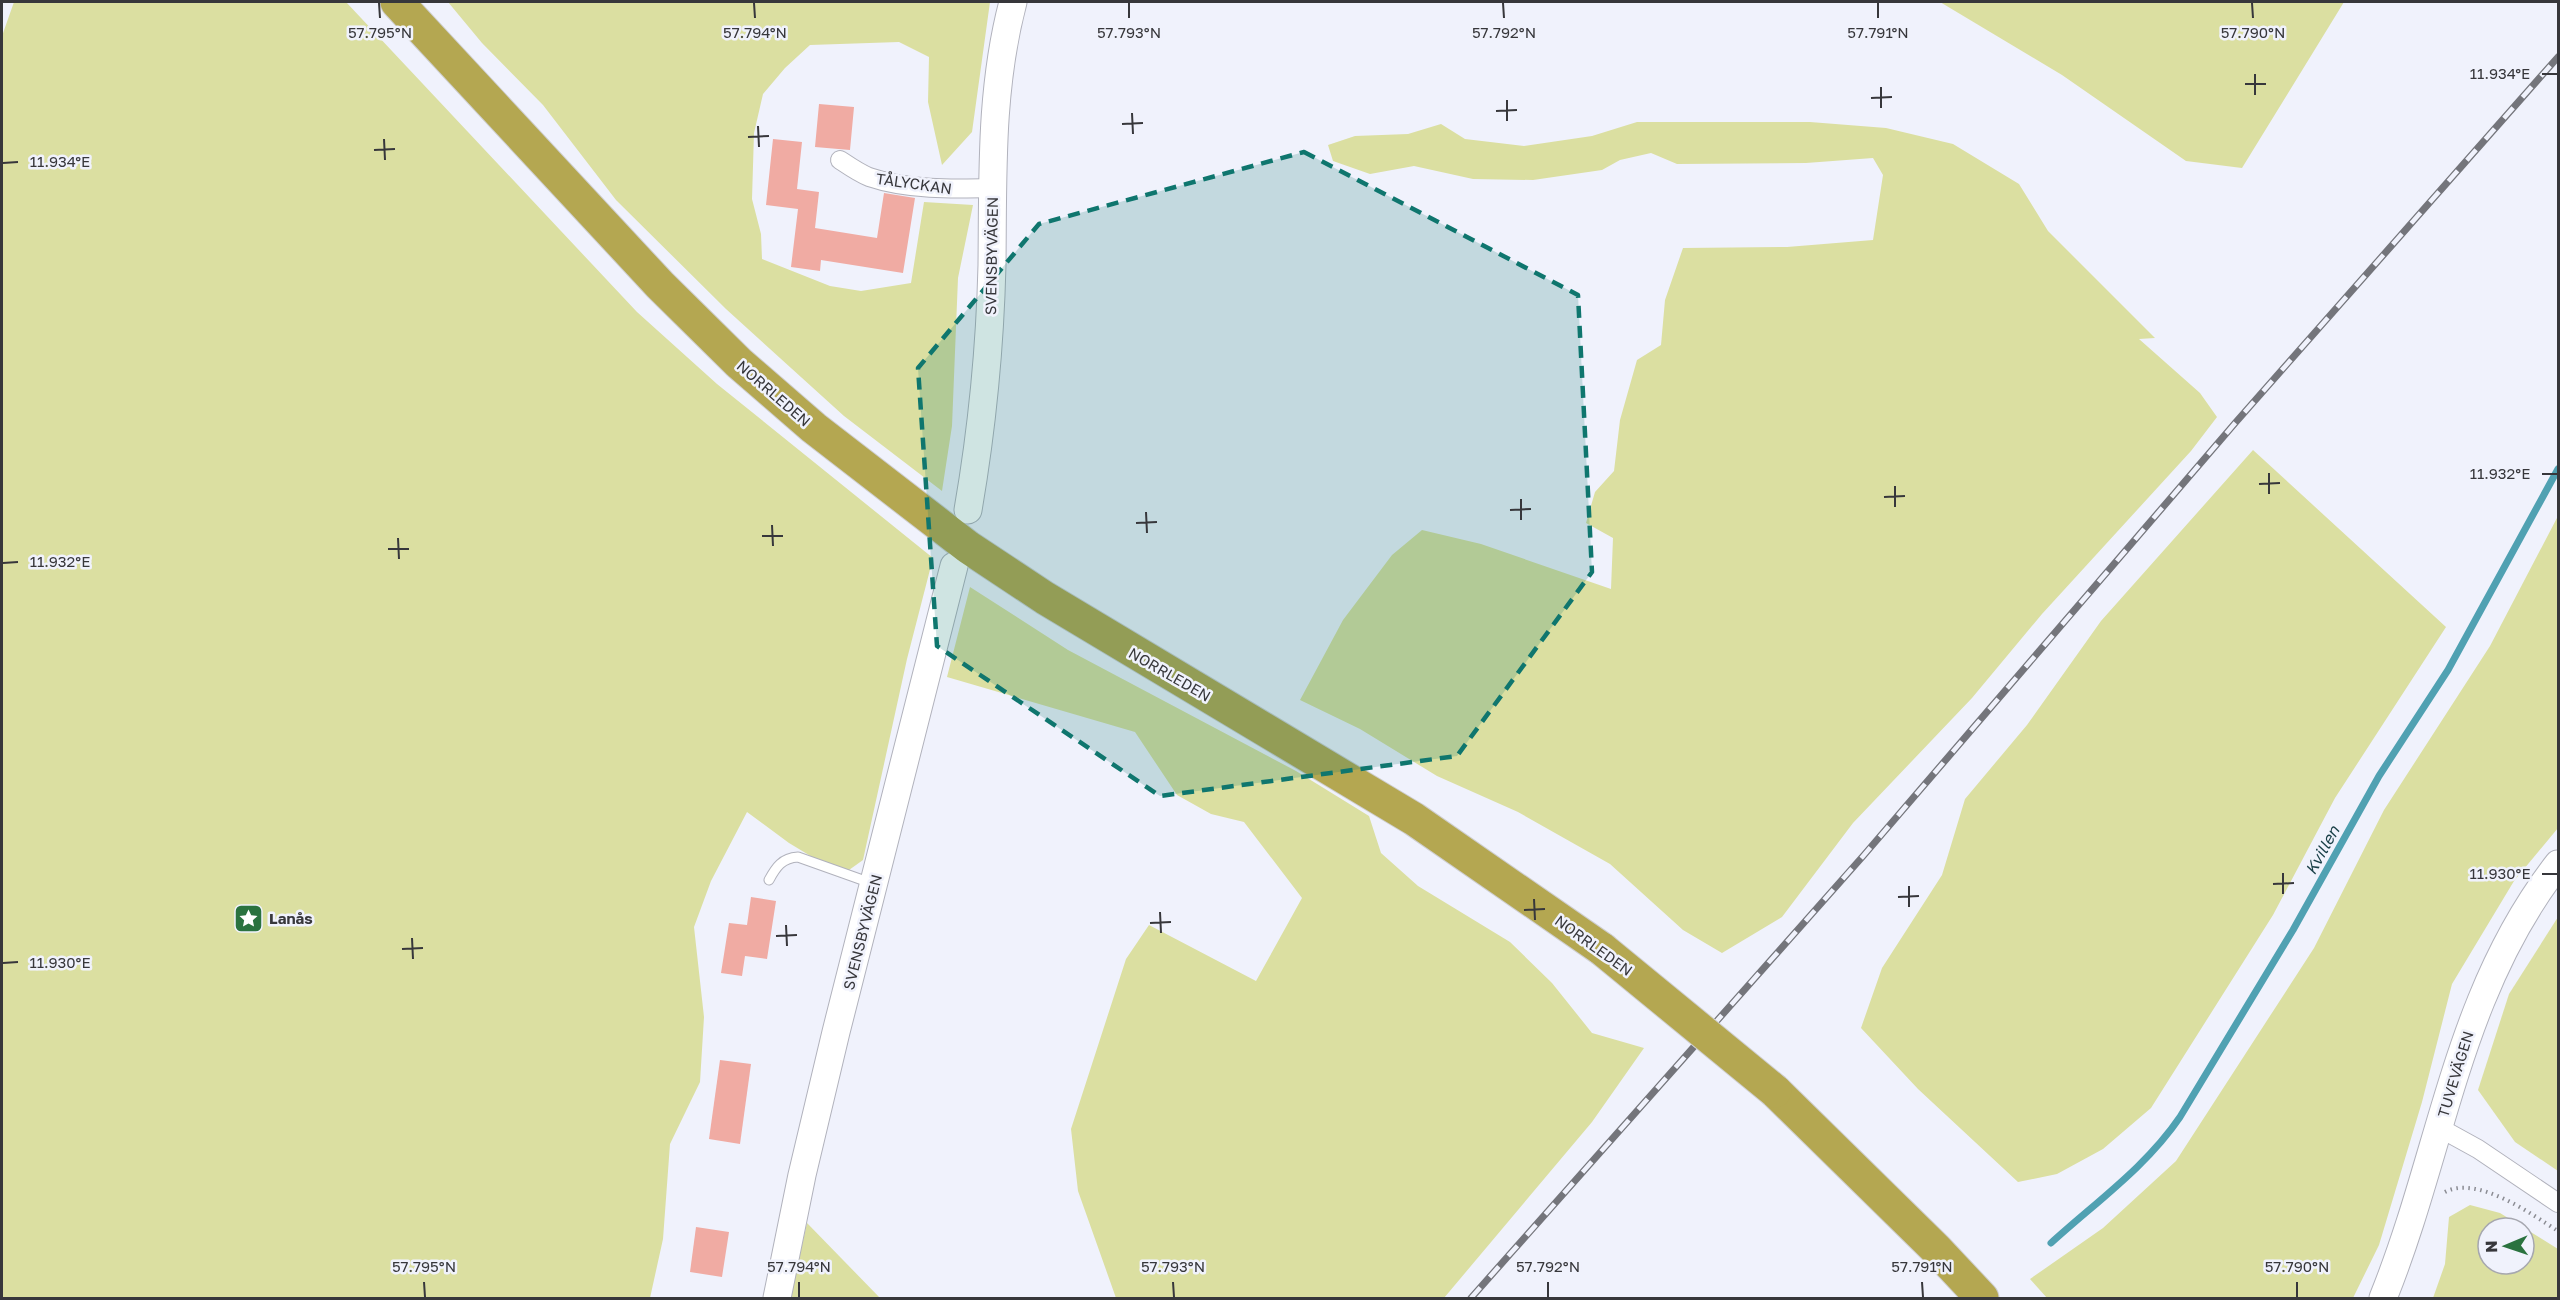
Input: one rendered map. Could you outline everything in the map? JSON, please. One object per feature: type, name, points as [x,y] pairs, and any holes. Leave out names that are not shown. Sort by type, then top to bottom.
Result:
[{"type":"highway","name":"NORRLEDEN","points":[[398,2],[606,230],[739,363],[814,428],[968,547],[1045,598],[1414,819],[1602,949],[1774,1091],[1936,1248],[1982,1299]]},
{"type":"street","name":"SVENSBYVÄGEN","points":[[968,510],[980,442],[988,341],[996,92],[1002,50],[1013,2]]},
{"type":"street","name":"TÅLYCKAN","points":[[840,160],[867,176],[889,182],[941,189],[992,188]]},
{"type":"street","name":"SVENSBYVÄGEN","points":[[777,1299],[802,1174],[954,566]]},
{"type":"street","name":"TUVEVÄGEN","points":[[2383,1299],[2463,1043],[2486,985],[2522,916],[2559,864]]},
{"type":"street","points":[[2438,1127],[2478,1149],[2559,1203]]},
{"type":"lane","points":[[769,880],[782,862],[788,858],[798,857],[874,884]]},
{"type":"path","points":[[2438,1198],[2452,1188],[2466,1187],[2482,1191],[2520,1207],[2559,1232]]},
{"type":"highlighted area","points":[[1304,152],[1578,295],[1592,572],[1457,756],[1160,796],[937,646],[918,368],[1039,224]]},
{"type":"green space","points":[[14,2],[346,2],[637,312],[717,384],[933,558],[907,659],[863,860],[842,875],[789,843],[747,812],[711,881],[694,927],[704,1017],[700,1082],[670,1144],[663,1239],[650,1298],[2,1298],[2,36]]},
{"type":"green space","points":[[448,2],[990,2],[972,132],[942,165],[928,102],[929,57],[899,42],[810,45],[785,68],[763,94],[754,133],[752,199],[761,234],[762,259],[830,286],[861,291],[911,283],[924,202],[973,205],[958,278],[952,426],[942,491],[844,416],[726,309],[616,200],[543,105],[482,43]]},
{"type":"green space","points":[[1940,2],[2344,2],[2242,168],[2186,161],[2062,75]]},
{"type":"green space","points":[[1637,122],[1810,122],[1886,128],[1953,144],[2019,184],[2048,231],[2155,338],[2139,339],[2200,393],[2217,417],[2191,451],[2042,614],[1972,698],[1853,823],[1782,917],[1722,953],[1683,930],[1610,864],[1518,812],[1437,776],[1360,729],[1300,700],[1343,620],[1392,555],[1422,530],[1481,544],[1611,589],[1613,538],[1586,523],[1595,492],[1614,471],[1620,420],[1637,360],[1661,345],[1665,300],[1683,248],[1787,247],[1873,240],[1883,175],[1873,158],[1806,163],[1677,164],[1651,153],[1620,160],[1602,170],[1533,180],[1473,179],[1414,166],[1370,174],[1333,161],[1328,145],[1355,136],[1408,134],[1441,124],[1465,139],[1524,146],[1592,136]]},
{"type":"green space","points":[[2253,450],[2446,627],[2335,798],[2273,915],[2151,1108],[2103,1149],[2057,1174],[2018,1182],[1918,1089],[1861,1028],[1882,968],[1942,875],[1965,799],[2027,725],[2101,621]]},
{"type":"green space","points":[[2558,516],[2558,828],[2514,881],[2452,984],[2422,1102],[2379,1245],[2353,1298],[2047,1298],[2030,1279],[2103,1228],[2176,1161],[2314,948],[2384,810],[2490,646]]},
{"type":"green space","points":[[970,587],[1068,650],[1296,771],[1369,816],[1381,853],[1418,886],[1510,942],[1552,983],[1592,1033],[1644,1048],[1592,1122],[1444,1298],[1116,1298],[1078,1191],[1071,1129],[1126,959],[1149,925],[1256,981],[1302,898],[1244,822],[1211,814],[1177,795],[1135,732],[947,677]]},
{"type":"green space","points":[[2558,917],[2558,1171],[2515,1142],[2478,1090],[2509,994]]},
{"type":"green space","points":[[2470,1205],[2500,1213],[2505,1216],[2476,1216],[2476,1276],[2536,1276],[2536,1235],[2558,1249],[2558,1298],[2433,1298],[2445,1264],[2449,1217]]},
{"type":"green space","points":[[807,1223],[880,1298],[790,1298]]},
{"type":"building","points":[[819,104],[854,107],[850,150],[815,147]]},
{"type":"building","points":[[773,139],[802,142],[797,189],[819,192],[815,228],[877,238],[884,193],[915,198],[903,273],[821,260],[820,271],[791,267],[798,209],[766,205]]},
{"type":"building","points":[[751,897],[776,901],[767,959],[745,956],[742,976],[721,973],[729,923],[747,925]]},
{"type":"building","points":[[720,1060],[751,1064],[740,1144],[709,1139]]},
{"type":"building","points":[[696,1227],[729,1232],[722,1277],[690,1272]]},
{"type":"waterway","name":"Kvillen","points":[[2051,1243],[2136,1168],[2167,1135],[2180,1117],[2293,930],[2379,776],[2448,670],[2558,469]]},
{"type":"railway","points":[[1471,1298],[1864,855],[2236,422],[2558,57]]},
{"type":"place","name":"Lanås","points":[[248,918]]}]
